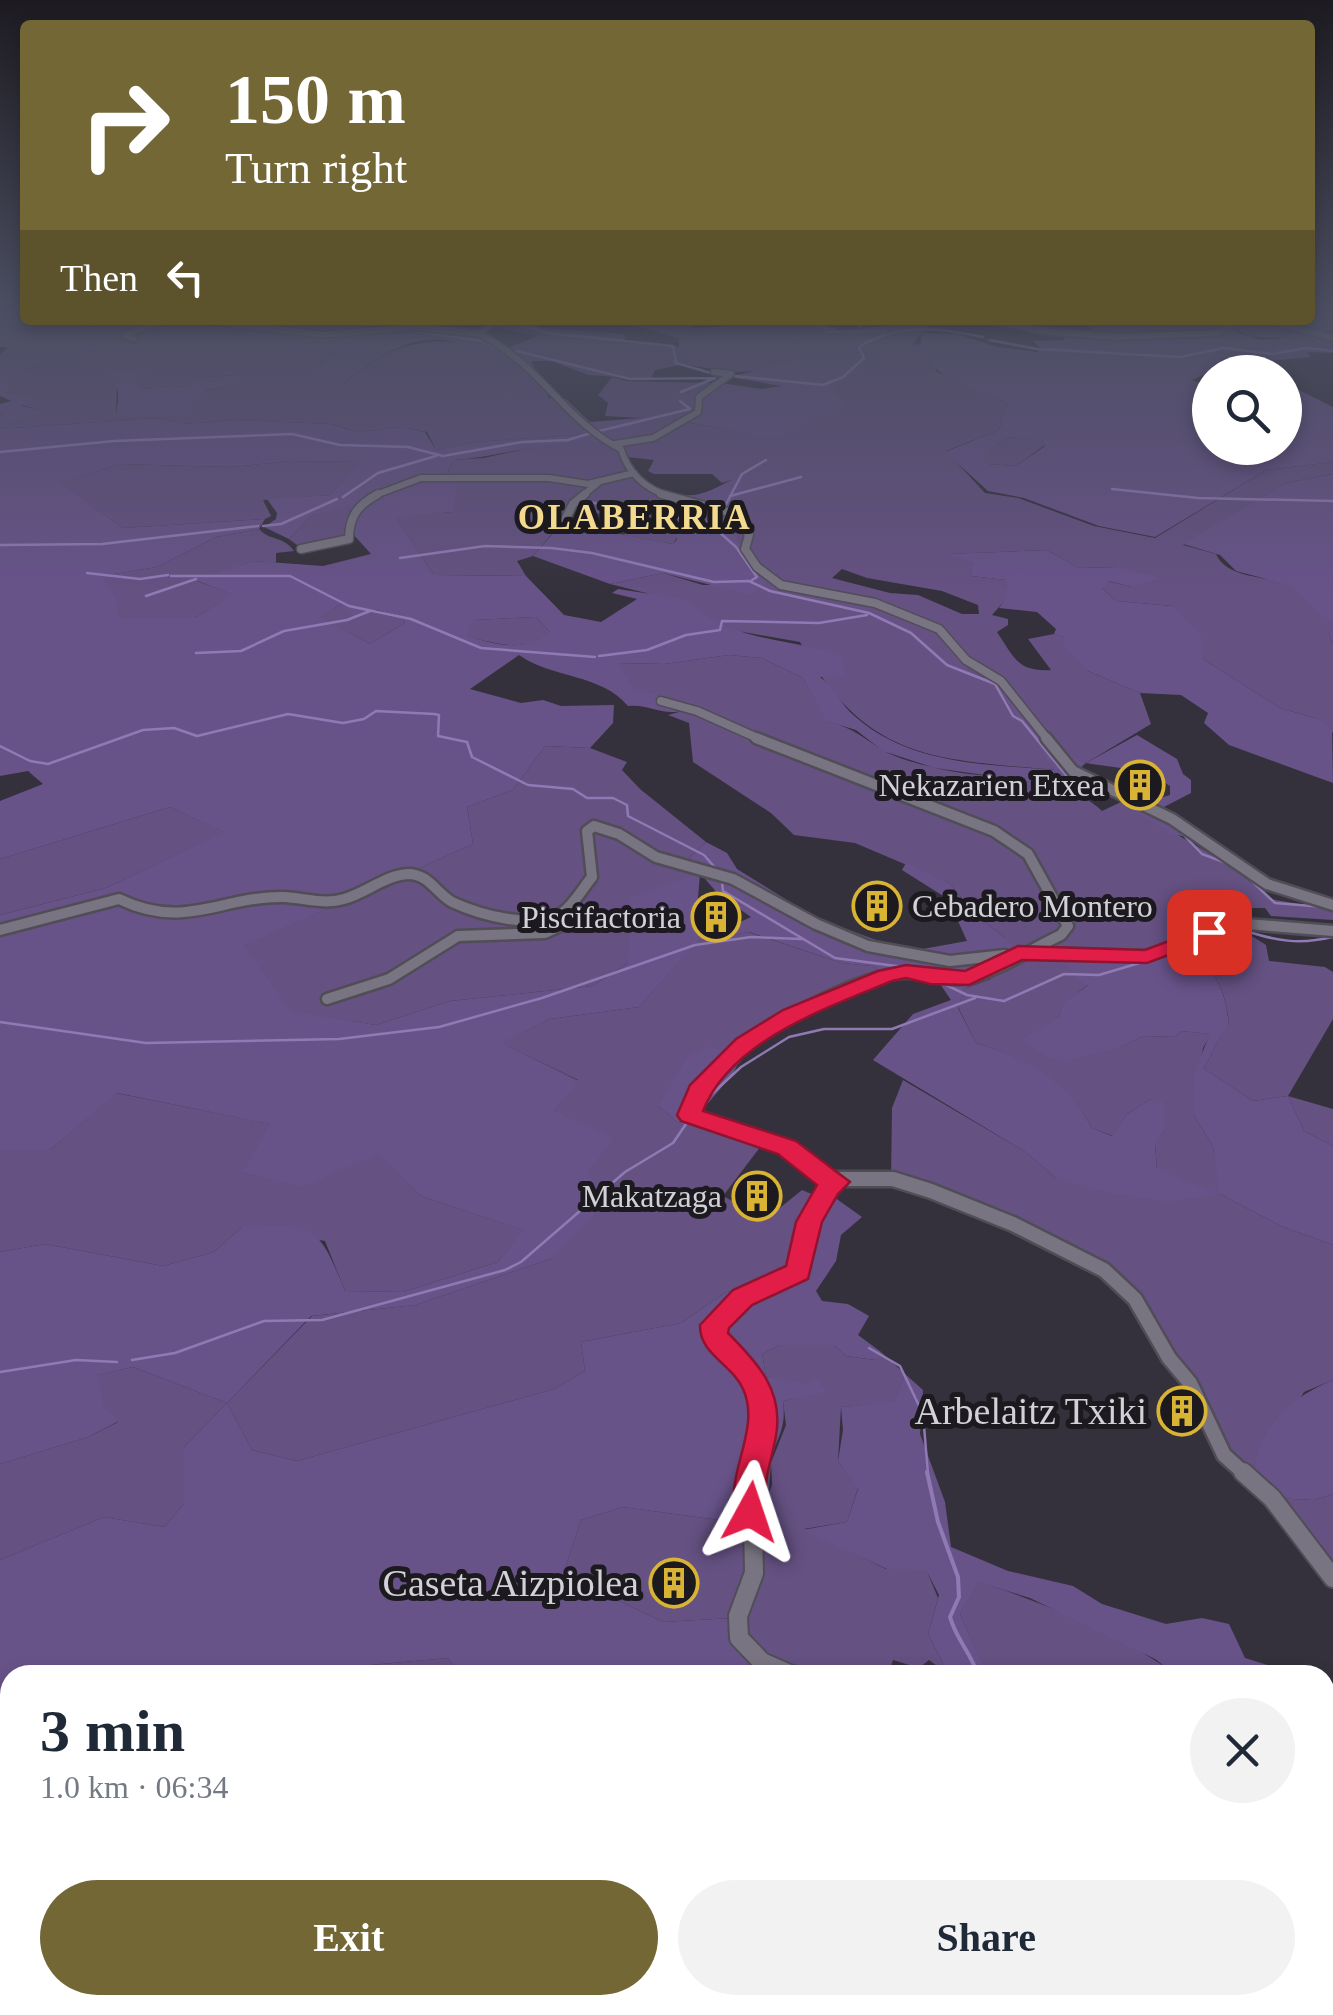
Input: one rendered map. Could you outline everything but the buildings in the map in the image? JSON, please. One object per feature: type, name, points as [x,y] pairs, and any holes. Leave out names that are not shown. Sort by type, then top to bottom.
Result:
[{"type":"street","points":[[563,402],[598,437],[615,444],[653,438],[700,410],[699,402]]},
{"type":"street","points":[[615,444],[634,473],[660,496],[735,514],[750,535],[745,549],[750,559],[769,579],[789,587],[875,603],[939,629],[966,660],[1000,681],[1073,771],[1172,819],[1267,884],[1333,906]]},
{"type":"street","points":[[301,549],[350,539],[349,522],[361,503],[392,486],[421,478],[548,478],[578,484],[634,473]]},
{"type":"street","points":[[567,523],[564,522],[573,504],[598,483]]},
{"type":"street","points":[[661,700],[955,813],[1016,844],[1028,854],[1068,926],[1061,935],[969,978],[934,978],[906,972],[886,976],[791,1015],[745,1044],[692,1102],[690,1115],[787,1148],[825,1179],[892,1179],[918,1187],[1013,1224],[1104,1270],[1134,1299],[1169,1358],[1190,1383],[1224,1455],[1272,1498],[1333,1578]]},
{"type":"street","points":[[327,999],[388,980],[458,936],[552,931],[560,926],[592,877],[588,831],[594,826],[619,833],[658,858],[718,873],[832,931],[936,963],[966,964],[1018,953],[1147,956],[1209,932],[1247,924],[1333,931]]},
{"type":"street","points":[[0,930],[118,899],[130,901],[146,912],[179,914],[281,897],[326,902],[345,899],[399,874],[424,876],[444,899],[527,921],[544,922],[570,906]]},
{"type":"street","points":[[769,1665],[740,1638],[738,1608],[754,1571],[750,1483],[762,1431],[762,1404],[758,1387],[744,1367],[714,1337],[714,1325],[742,1298],[798,1272],[809,1222],[828,1188],[838,1182]]},
{"type":"shaded area","points":[[24,402],[21,406],[47,411],[11,423],[0,412],[0,404]]},
{"type":"shaded area","points":[[116,402],[116,414],[132,414],[168,402],[569,402],[590,422],[578,435],[475,442],[436,450],[427,432],[402,427],[357,432],[331,424],[237,420],[186,424],[157,418],[0,429],[0,412],[11,423],[45,411],[20,405]]},
{"type":"shaded area","points":[[118,402],[195,402],[187,412],[116,415]]},
{"type":"shaded area","points":[[607,402],[699,402],[684,422],[776,438],[849,403],[1005,402],[999,430],[946,451],[985,493],[1018,498],[1094,526],[1155,538],[1266,470],[1333,462],[1333,474],[1286,483],[1183,545],[1216,554],[1233,570],[1276,581],[1271,540],[1291,586],[1333,624],[1329,634],[1333,644],[1333,733],[1315,718],[1280,708],[1203,659],[1173,606],[1116,601],[1101,587],[1108,581],[1131,587],[1118,567],[1079,568],[1047,550],[949,554],[974,563],[971,576],[1006,580],[1008,597],[992,615],[1008,619],[1008,625],[997,632],[1018,661],[1031,668],[1051,670],[1028,639],[1054,634],[1066,637],[1088,671],[1140,693],[1151,724],[1086,763],[1065,755],[1005,679],[971,658],[967,668],[994,684],[1056,770],[973,762],[907,746],[878,732],[851,711],[825,681],[800,642],[732,630],[646,593],[610,584],[663,573],[703,585],[761,585],[778,573],[750,558],[721,519],[741,477],[722,483],[712,474],[654,474],[648,471],[654,460],[627,457],[625,466],[679,506],[688,518],[673,544],[624,535],[634,520],[573,509],[533,556],[517,561],[526,576],[434,575],[395,516],[453,512],[446,478],[453,460],[484,458],[552,443],[595,440],[641,418],[605,416]],"holes":[[[842,569],[867,578],[942,591],[978,605],[979,614],[962,614],[918,595],[890,593],[832,578]]]},
{"type":"shaded area","points":[[700,402],[850,404],[776,439],[686,422],[699,413]]},
{"type":"shaded area","points":[[1005,402],[1192,402],[1192,465],[1302,465],[1302,402],[1323,402],[1333,407],[1333,462],[1266,470],[1155,537],[1099,526],[1024,498],[988,491],[945,452],[999,430]],"holes":[[[1007,437],[1042,440],[1045,446],[1016,466],[987,464],[983,454]]]},
{"type":"shaded area","points":[[157,418],[186,424],[237,420],[330,424],[357,432],[402,427],[425,432],[436,450],[475,442],[578,435],[590,422],[642,418],[640,427],[621,445],[578,442],[453,460],[446,477],[458,483],[453,512],[396,517],[434,575],[526,576],[564,615],[601,622],[637,599],[612,593],[618,589],[690,600],[703,613],[738,631],[840,654],[846,675],[820,677],[850,712],[896,743],[946,759],[1055,770],[994,684],[967,668],[947,649],[961,646],[1016,690],[1060,747],[1086,763],[1080,768],[1078,782],[1063,786],[935,768],[883,751],[856,730],[826,721],[803,678],[762,658],[729,655],[664,664],[618,663],[634,689],[688,704],[686,710],[670,712],[628,706],[604,687],[519,655],[470,689],[521,703],[543,700],[561,706],[614,705],[613,723],[590,748],[545,746],[513,790],[467,807],[473,844],[244,946],[291,1011],[376,1025],[450,1001],[593,986],[628,963],[630,898],[699,872],[689,858],[706,842],[727,853],[737,869],[814,917],[879,941],[917,950],[967,941],[948,899],[902,870],[906,863],[949,883],[1019,955],[1017,967],[964,989],[958,1008],[976,1043],[1043,1073],[1070,1096],[1092,1128],[1112,1136],[1127,1114],[1151,1099],[1164,1102],[1165,1129],[1155,1145],[1157,1169],[1219,1194],[1213,1146],[1193,1114],[1195,1070],[1210,1034],[1181,1031],[1175,1037],[1143,1036],[1123,1046],[1064,1061],[1045,1056],[1023,1039],[1058,1018],[1065,1002],[1088,985],[1075,979],[1067,964],[1068,956],[1146,955],[1143,950],[1178,936],[1208,943],[1212,954],[1206,965],[1223,994],[1229,1027],[1203,1068],[1253,1101],[1288,1096],[1304,1131],[1333,1146],[1333,1245],[1281,1226],[1220,1194],[1166,1202],[1094,1190],[1056,1178],[1024,1151],[873,1060],[913,1014],[951,1000],[936,978],[886,974],[872,966],[842,963],[749,932],[697,941],[639,1007],[550,1019],[502,1043],[579,1081],[554,1111],[614,1138],[587,1173],[610,1200],[550,1259],[415,1305],[311,1316],[227,1403],[133,1367],[97,1375],[105,1409],[119,1421],[88,1437],[0,1464],[0,1252],[45,1244],[163,1266],[214,1252],[242,1227],[285,1226],[310,1232],[319,1240],[345,1291],[403,1292],[498,1262],[523,1230],[421,1196],[379,1154],[302,1187],[243,1173],[270,1124],[117,1093],[50,1150],[0,1150],[0,915],[106,888],[224,832],[170,807],[0,859],[0,801],[43,784],[28,771],[0,776],[0,429]],"holes":[[[289,461],[360,462],[331,495],[267,499],[277,513],[276,519],[264,527],[289,539],[311,516],[349,506],[352,533],[371,554],[323,566],[254,561],[195,580],[232,594],[195,618],[118,618],[116,598],[102,576],[157,567],[216,537],[259,529],[265,519],[123,528],[60,483],[119,464],[232,467]],[[341,604],[352,616],[376,610],[401,616],[405,623],[370,644],[321,617]],[[536,617],[550,632],[530,643],[498,644],[466,635],[473,620]],[[700,873],[719,895],[751,917],[736,924],[696,923]]]},
{"type":"shaded area","points":[[1007,437],[1041,439],[1045,445],[1016,466],[987,464],[982,454]]},
{"type":"shaded area","points":[[289,461],[361,462],[331,495],[263,500],[271,516],[265,519],[123,528],[59,483],[119,464],[232,467]]},
{"type":"shaded area","points":[[1333,474],[1333,644],[1329,634],[1332,624],[1289,585],[1236,571],[1220,555],[1183,544],[1286,483]]},
{"type":"shaded area","points":[[741,476],[741,494],[724,509],[722,519],[751,558],[779,572],[751,595],[663,573],[610,584],[533,556],[562,523],[673,544],[677,539],[671,526],[688,517],[679,506],[665,503],[652,491],[700,494]]},
{"type":"shaded area","points":[[349,505],[349,539],[301,548],[289,539],[311,516]]},
{"type":"shaded area","points":[[259,529],[294,551],[276,553],[276,563],[254,561],[197,581],[233,594],[195,618],[118,618],[101,576],[157,567],[216,537]]},
{"type":"shaded area","points":[[1047,550],[1079,568],[1118,567],[1161,578],[1131,587],[1109,581],[1102,588],[1116,601],[1173,606],[1201,635],[1203,659],[1280,708],[1315,718],[1332,729],[1333,783],[1229,745],[1204,723],[1208,713],[1181,695],[1140,693],[1088,671],[1062,644],[1065,637],[1054,634],[1056,629],[1037,612],[999,608],[1007,597],[1006,580],[971,576],[973,563],[946,554]]},
{"type":"shaded area","points":[[341,604],[401,616],[405,623],[370,644],[320,617]]},
{"type":"shaded area","points":[[536,617],[551,633],[530,643],[499,644],[465,636],[472,620]]},
{"type":"shaded area","points":[[729,655],[762,658],[803,678],[827,721],[850,729],[893,755],[953,772],[1043,782],[1084,797],[1102,811],[1121,802],[1233,867],[1270,899],[1333,910],[1333,920],[1271,916],[1265,908],[1244,908],[1245,922],[1141,958],[1089,984],[1070,1000],[1058,1018],[1123,1046],[1143,1036],[1175,1037],[1181,1031],[1211,1034],[1203,1048],[1193,1114],[1213,1146],[1220,1194],[1281,1226],[1333,1245],[1333,1380],[1304,1392],[1254,1482],[1238,1471],[1144,1312],[1085,1257],[891,1180],[892,1108],[903,1080],[1024,1151],[1056,1178],[1157,1169],[1155,1144],[1165,1129],[1151,1099],[1127,1114],[1113,1136],[1092,1128],[1070,1097],[1043,1074],[976,1043],[958,1007],[964,989],[991,979],[1005,938],[976,915],[949,883],[855,843],[794,835],[771,813],[693,762],[689,723],[668,715],[686,710],[633,689],[617,663],[664,664]]},
{"type":"shaded area","points":[[1137,735],[1177,759],[1183,774],[1191,780],[1191,793],[1162,808],[1190,829],[1182,836],[1171,834],[1121,802],[1150,801],[1170,795],[1170,786],[1140,772],[1086,763]]},
{"type":"shaded area","points":[[545,746],[590,748],[627,762],[622,770],[640,789],[706,842],[689,858],[700,871],[628,963],[593,986],[450,1001],[376,1025],[291,1012],[243,946],[473,844],[467,807],[513,790]]},
{"type":"shaded area","points":[[170,807],[225,832],[106,888],[0,915],[0,859]]},
{"type":"shaded area","points":[[748,932],[842,963],[872,966],[886,974],[788,1013],[742,1041],[658,1106],[685,1128],[694,1122],[764,1142],[723,1196],[766,1219],[802,1190],[814,1195],[801,1237],[797,1268],[750,1290],[726,1292],[681,1323],[581,1342],[585,1371],[554,1389],[297,1461],[252,1450],[227,1403],[312,1316],[415,1305],[550,1259],[587,1173],[554,1111],[578,1080],[501,1043],[550,1019],[639,1007],[696,941]]},
{"type":"shaded area","points":[[1247,933],[1266,945],[1269,961],[1325,967],[1333,972],[1333,1019],[1288,1096],[1253,1101],[1203,1068],[1229,1026],[1223,993],[1206,965],[1212,954],[1208,943]]},
{"type":"shaded area","points":[[709,1046],[741,1058],[732,1075],[686,1129],[658,1106],[688,1056]]},
{"type":"shaded area","points":[[116,1093],[271,1124],[244,1173],[302,1186],[379,1153],[421,1196],[524,1230],[498,1262],[403,1292],[345,1291],[325,1241],[242,1227],[214,1252],[163,1266],[45,1244],[0,1252],[0,1150],[50,1150]]},
{"type":"shaded area","points":[[1288,1096],[1333,1109],[1333,1146],[1304,1131]]},
{"type":"shaded area","points":[[831,1195],[862,1217],[841,1235],[836,1261],[816,1291],[822,1301],[848,1304],[869,1316],[858,1335],[881,1352],[876,1360],[846,1356],[834,1345],[780,1345],[762,1354],[766,1376],[808,1384],[814,1376],[827,1392],[783,1401],[782,1429],[771,1464],[771,1521],[756,1525],[623,1507],[581,1520],[563,1574],[663,1622],[733,1618],[745,1652],[757,1665],[453,1665],[448,1658],[370,1665],[0,1665],[0,1560],[104,1517],[164,1527],[184,1504],[184,1447],[227,1403],[252,1450],[297,1461],[554,1389],[585,1371],[581,1342],[681,1323],[726,1292],[775,1287],[800,1270],[808,1234]]},
{"type":"shaded area","points":[[780,1345],[834,1345],[846,1356],[875,1360],[881,1352],[905,1374],[894,1403],[841,1407],[838,1461],[858,1488],[847,1522],[804,1529],[886,1569],[926,1569],[938,1598],[928,1634],[944,1665],[929,1660],[923,1665],[909,1665],[893,1660],[891,1665],[757,1665],[745,1652],[732,1618],[663,1622],[563,1574],[581,1520],[623,1507],[756,1525],[772,1485],[771,1463],[786,1425],[783,1401],[826,1391],[766,1376],[762,1354]]},
{"type":"shaded area","points":[[133,1367],[227,1403],[184,1447],[184,1504],[164,1527],[104,1517],[0,1560],[0,1464],[88,1437],[118,1422],[105,1410],[96,1375]]},
{"type":"shaded area","points":[[905,1374],[923,1390],[920,1434],[945,1502],[951,1547],[1008,1571],[1073,1586],[1102,1604],[1166,1624],[1202,1618],[1229,1624],[1245,1658],[1267,1665],[1163,1665],[1030,1598],[978,1582],[960,1614],[983,1665],[944,1665],[928,1634],[939,1595],[926,1570],[887,1569],[802,1530],[847,1522],[858,1489],[838,1461],[843,1430],[841,1407],[894,1402]]},
{"type":"shaded area","points":[[1333,1380],[1333,1494],[1314,1500],[1272,1498],[1254,1482],[1267,1432],[1288,1407]]},
{"type":"shaded area","points":[[1333,1494],[1333,1574],[1272,1498],[1314,1500]]},
{"type":"shaded area","points":[[977,1581],[1080,1620],[1162,1665],[982,1665],[960,1614]]},
{"type":"shaded area","points":[[448,1658],[453,1665],[370,1665]]},
{"type":"waterway","points":[[599,431],[690,409],[681,402]]},
{"type":"waterway","points":[[0,452],[114,441],[292,434],[340,445],[408,447],[443,456],[522,442],[568,440],[591,433]]},
{"type":"waterway","points":[[343,497],[378,473],[436,456]]},
{"type":"waterway","points":[[730,496],[742,474],[766,460]]},
{"type":"waterway","points":[[730,496],[801,477]]},
{"type":"waterway","points":[[1112,489],[1198,498],[1333,501]]},
{"type":"waterway","points":[[724,508],[730,496]]},
{"type":"waterway","points":[[263,526],[281,524],[337,499]]},
{"type":"waterway","points":[[583,501],[709,523],[736,547],[757,577],[752,580]]},
{"type":"waterway","points":[[707,522],[721,512]]},
{"type":"waterway","points":[[0,545],[102,544],[258,526]]},
{"type":"waterway","points":[[400,558],[485,546],[551,548],[592,553],[714,582],[749,581],[770,591],[869,613],[911,633],[947,665],[995,684],[1013,716],[1022,721],[1066,775],[1119,799]]},
{"type":"waterway","points":[[87,573],[140,579],[168,575]]},
{"type":"waterway","points":[[171,576],[290,576],[349,606],[411,619],[481,648],[595,657]]},
{"type":"waterway","points":[[146,596],[196,579]]},
{"type":"waterway","points":[[196,653],[241,651],[284,631],[347,620],[370,611]]},
{"type":"waterway","points":[[599,656],[647,650],[686,635],[720,630],[722,621],[819,623],[867,615]]},
{"type":"waterway","points":[[0,746],[30,761],[48,764],[143,730],[174,728],[197,736],[288,714],[343,723],[364,719],[376,711],[434,714],[439,715],[438,736],[467,742],[472,757],[528,785],[573,789],[587,798],[613,798],[627,805],[628,816],[704,855],[717,870]]},
{"type":"waterway","points":[[1176,827],[1202,854],[1229,864]]},
{"type":"waterway","points":[[1244,874],[1275,903],[1324,907]]},
{"type":"waterway","points":[[722,882],[723,891],[835,958],[911,968]]},
{"type":"waterway","points":[[1243,930],[1288,941],[1333,937]]},
{"type":"waterway","points":[[1158,957],[1226,934]]},
{"type":"waterway","points":[[0,1022],[146,1043],[339,1039],[439,1027],[542,998],[695,945],[751,937],[802,939]]},
{"type":"waterway","points":[[940,982],[967,995],[1004,1001],[1064,974],[1099,975],[1146,961]]},
{"type":"waterway","points":[[700,1105],[741,1067],[789,1037],[824,1029],[892,1029],[975,998]]},
{"type":"waterway","points":[[132,1360],[175,1353],[264,1321],[322,1320],[505,1270],[521,1262],[625,1172],[673,1143],[688,1121]]},
{"type":"waterway","points":[[869,1348],[900,1366],[923,1414],[928,1474]]},
{"type":"waterway","points":[[0,1372],[76,1360],[117,1362]]},
{"type":"waterway","points":[[927,1472],[938,1522],[958,1577],[959,1597],[950,1617],[974,1665]]},
{"type":"place","name":"Nekazarien Etxea","points":[[1140,785]]},
{"type":"place","name":"Cebadero Montero","points":[[877,906]]},
{"type":"place","name":"Piscifactoria","points":[[716,917]]},
{"type":"place","name":"Makatzaga","points":[[757,1196]]},
{"type":"place","name":"Arbelaitz Txiki","points":[[1182,1411]]},
{"type":"place","name":"Caseta Aizpiolea","points":[[674,1583]]},
{"type":"district","name":"OLABERRIA","points":[[635,517]]},
{"type":"route","points":[[750,1512],[750,1483],[762,1431],[762,1404],[758,1387],[744,1367],[714,1337],[714,1325],[742,1298],[798,1272],[809,1222],[828,1188],[838,1182],[825,1179],[787,1148],[690,1115],[699,1091],[745,1044],[791,1015],[886,976],[906,972],[969,978],[1018,953],[1147,956],[1167,952],[1209,932]]}]
